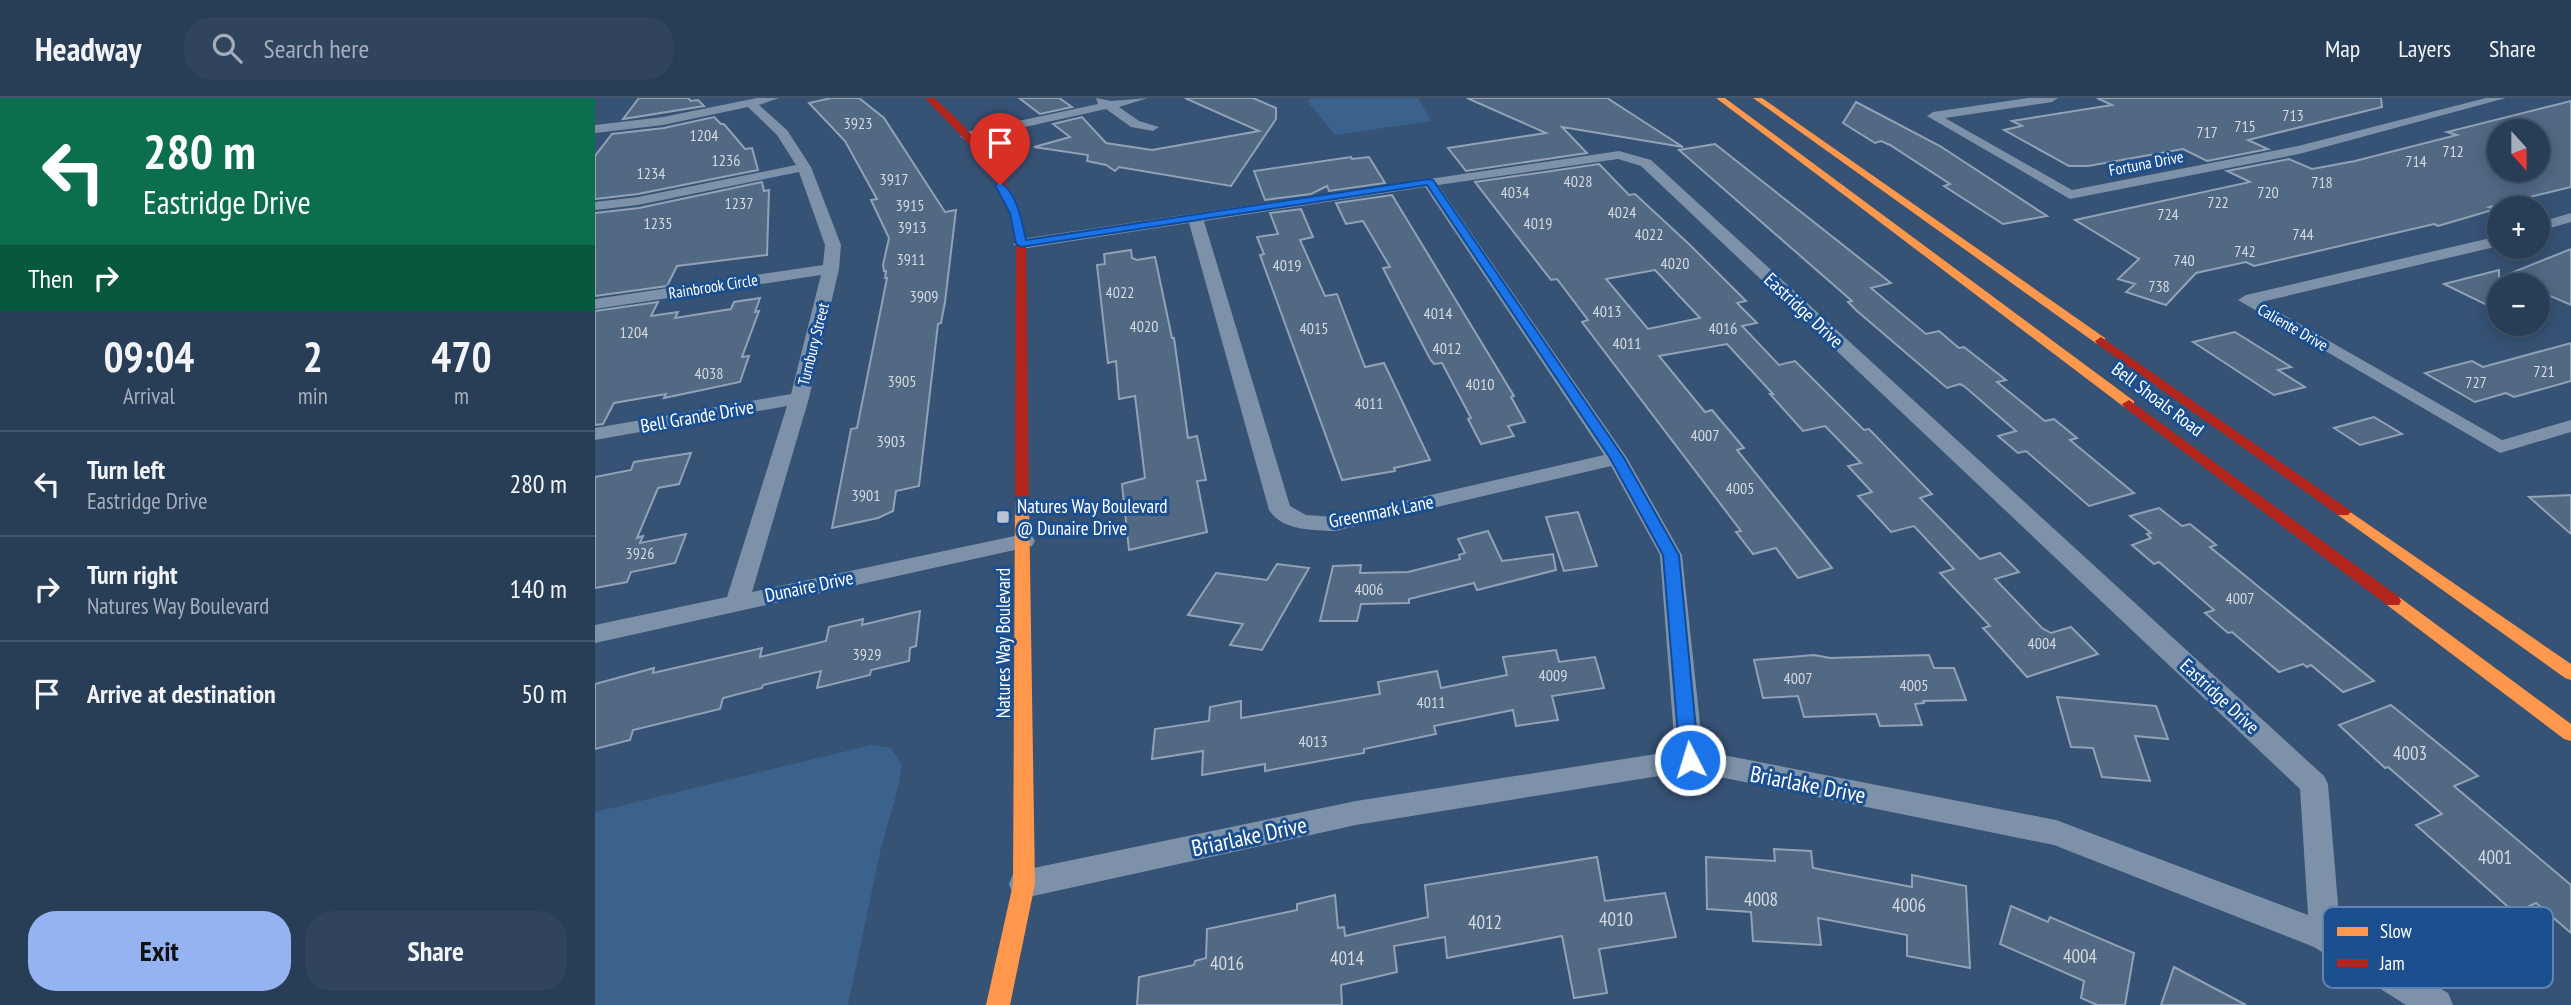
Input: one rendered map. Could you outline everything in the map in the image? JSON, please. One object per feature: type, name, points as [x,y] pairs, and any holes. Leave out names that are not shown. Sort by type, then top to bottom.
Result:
[{"type":"main road","name":"Natures Way Boulevard","points":[[929,98],[966,136],[1000,185],[1016,213],[1021,244],[1024,884],[998,1005]]},
{"type":"main road","name":"Bell Shoals Road","points":[[1720,98],[2571,733]]},
{"type":"main road","name":"Bell Shoals Road","points":[[1757,98],[2571,673]]},
{"type":"street","points":[[595,129],[646,124],[773,98]]},
{"type":"street","points":[[966,136],[1103,102],[1142,98]]},
{"type":"street","name":"Fortuna Drive","points":[[2052,98],[1933,116],[2070,195],[2299,150],[2500,98]]},
{"type":"street","points":[[1103,102],[1135,124],[1153,127]]},
{"type":"street","name":"Turnbury Street","points":[[737,602],[799,398],[831,269],[833,245],[804,167],[782,133],[750,103]]},
{"type":"street","name":"Eastridge Drive","points":[[1021,244],[1599,156],[1633,158],[1646,163],[2314,784],[2323,908]]},
{"type":"street","points":[[595,206],[638,201],[804,167]]},
{"type":"street","points":[[1429,182],[1617,458],[1671,555],[1690,760]]},
{"type":"street","name":"Greenmark Lane","points":[[1195,217],[1280,510],[1301,523],[1335,524],[1617,458]]},
{"type":"street","points":[[2550,224],[2571,217]]},
{"type":"street","name":"Caliente Drive","points":[[2487,244],[2246,300],[2500,447],[2571,426]]},
{"type":"street","name":"Rainbrook Circle","points":[[595,304],[831,269]]},
{"type":"street","name":"Bell Grande Drive","points":[[595,434],[799,398]]},
{"type":"street","name":"Dunaire Drive","points":[[595,634],[1024,541]]},
{"type":"street","name":"Briarlake Drive","points":[[1024,884],[1356,813],[1690,760],[2056,833],[2323,935]]},
{"type":"street","name":"Briarlake Drive","points":[[2409,988],[2436,1005]]},
{"type":"water","points":[[1312,98],[1418,98],[1431,121],[1335,135],[1307,101]]},
{"type":"water","points":[[871,745],[891,748],[902,764],[880,852],[848,1005],[595,1005],[595,812]]},
{"type":"building","points":[[639,98],[688,98],[691,101],[698,100],[704,106],[623,119]]},
{"type":"building","points":[[831,98],[859,98],[884,118],[945,212],[956,210],[945,302],[941,323],[938,324],[919,486],[896,491],[893,511],[878,518],[832,528],[851,429],[857,428],[887,278],[883,265],[889,238],[871,200],[877,199],[845,141],[809,103]]},
{"type":"building","points":[[1019,98],[1059,98],[1072,107],[1040,114]]},
{"type":"building","points":[[1185,98],[1253,98],[1276,108],[1276,119],[1231,186],[1119,167],[1115,171],[1106,165],[1087,161],[1088,155],[1034,147],[1070,137],[1053,124],[1082,117],[1106,143],[1152,150],[1259,131]]},
{"type":"building","points":[[1467,98],[1607,98],[1683,147],[1562,127],[1587,153],[1466,171],[1448,148],[1546,133]]},
{"type":"building","points":[[2097,98],[2381,98],[2382,107],[2248,140],[2268,149],[2207,161],[2183,149],[2088,166],[2069,166],[2004,130],[2022,126],[2012,121],[2112,105]]},
{"type":"building","points":[[2571,101],[2571,187],[2534,196],[2487,196],[2487,212],[2438,226],[2434,224],[2254,266],[2246,262],[2196,273],[2166,305],[2126,292],[2135,284],[2118,279],[2139,259],[2075,220],[2250,182],[2227,171],[2289,159],[2312,169],[2457,135],[2447,132],[2487,122],[2487,182],[2550,182],[2550,119],[2499,119]]},
{"type":"building","points":[[1856,102],[1940,146],[2047,216],[2003,224],[1944,186],[1950,184],[1890,145],[1881,141],[1875,143],[1843,123]]},
{"type":"building","points":[[714,117],[724,124],[745,149],[752,148],[758,170],[638,194],[595,199],[595,156],[612,134],[664,128]]},
{"type":"building","points":[[1715,144],[1891,283],[1871,288],[1926,334],[1939,331],[1959,348],[1964,347],[2006,380],[1997,382],[2045,421],[2054,419],[2077,438],[2070,440],[2134,493],[2089,506],[2026,451],[2018,453],[1998,436],[2016,431],[1964,386],[1960,384],[1947,388],[1857,311],[1848,302],[1852,301],[1679,150]]},
{"type":"building","points":[[1351,157],[1369,157],[1385,183],[1329,191],[1327,186],[1311,194],[1265,200],[1254,171]]},
{"type":"building","points":[[1599,164],[1629,195],[1635,194],[1690,245],[1746,301],[1737,303],[1757,323],[1742,326],[1779,365],[1795,361],[1864,430],[1869,429],[1932,494],[1920,498],[1980,559],[2000,553],[2019,572],[1995,579],[2042,628],[2051,633],[2071,627],[2098,654],[2027,677],[1983,628],[1990,626],[1940,573],[1954,569],[1914,526],[1891,532],[1858,496],[1872,492],[1848,466],[1861,463],[1825,426],[1803,431],[1727,344],[1659,356],[1705,412],[1712,410],[1744,448],[1737,450],[1832,568],[1798,578],[1776,548],[1753,554],[1736,532],[1741,531],[1582,322],[1588,320],[1557,279],[1551,280],[1475,182]],"holes":[[[1655,270],[1700,318],[1648,329],[1606,279]]]},
{"type":"building","points":[[762,182],[764,191],[769,190],[767,255],[677,266],[667,286],[595,296],[595,213],[639,208]]},
{"type":"building","points":[[1392,195],[1514,396],[1511,397],[1525,422],[1508,426],[1514,436],[1481,444],[1468,419],[1471,418],[1442,363],[1434,364],[1430,359],[1383,268],[1390,267],[1363,221],[1346,224],[1336,203]]},
{"type":"building","points":[[1301,209],[1313,237],[1300,240],[1325,296],[1337,294],[1365,367],[1384,363],[1430,460],[1394,468],[1395,471],[1342,480],[1260,255],[1264,254],[1257,237],[1278,234],[1270,213]]},
{"type":"building","points":[[2571,249],[2571,305],[2550,296],[2550,273],[2511,273]]},
{"type":"building","points":[[1131,250],[1132,258],[1137,260],[1155,257],[1174,338],[1188,438],[1197,436],[1206,480],[1197,481],[1207,532],[1129,550],[1122,484],[1145,478],[1135,396],[1119,399],[1116,361],[1108,363],[1097,265],[1105,264],[1104,254]]},
{"type":"building","points":[[2487,273],[2487,305],[2444,284]]},
{"type":"building","points":[[760,298],[755,312],[759,311],[742,357],[749,356],[740,382],[664,398],[666,394],[614,403],[603,424],[595,425],[595,311],[658,302],[651,316],[678,312],[675,318],[731,309],[734,302]]},
{"type":"building","points":[[2235,332],[2291,367],[2278,370],[2305,387],[2274,395],[2193,342]]},
{"type":"building","points":[[2571,343],[2571,381],[2514,397],[2506,393],[2475,402],[2425,373],[2472,361],[2483,367]]},
{"type":"building","points":[[2374,417],[2402,434],[2360,445],[2334,428]]},
{"type":"building","points":[[691,453],[679,484],[658,488],[637,538],[643,536],[640,543],[686,534],[675,563],[631,572],[627,582],[595,588],[595,477],[631,470],[634,462]]},
{"type":"building","points":[[2571,495],[2571,534],[2529,497]]},
{"type":"building","points":[[2159,508],[2182,526],[2190,524],[2216,545],[2210,547],[2374,681],[2343,692],[2311,665],[2307,667],[2303,664],[2279,672],[2232,632],[2228,633],[2205,613],[2214,610],[2159,562],[2154,564],[2132,545],[2151,538],[2147,534],[2151,533],[2130,516]]},
{"type":"building","points":[[1578,512],[1597,566],[1564,571],[1546,517]]},
{"type":"building","points":[[1488,531],[1502,561],[1553,554],[1556,570],[1477,590],[1474,583],[1409,599],[1409,603],[1361,604],[1357,621],[1320,621],[1333,566],[1361,565],[1360,573],[1408,572],[1460,559],[1459,555],[1465,553],[1458,539]]},
{"type":"building","points":[[1277,564],[1309,568],[1262,650],[1230,645],[1243,624],[1188,615],[1216,573],[1267,580]]},
{"type":"building","points":[[920,611],[916,646],[910,648],[909,661],[871,670],[870,675],[817,688],[821,671],[763,685],[762,688],[723,698],[720,709],[633,730],[630,740],[595,749],[595,684],[654,668],[653,673],[762,648],[760,657],[826,641],[829,627],[863,619],[862,625]]},
{"type":"building","points":[[1556,650],[1559,662],[1595,657],[1604,688],[1552,696],[1558,720],[1516,726],[1513,710],[1434,726],[1436,734],[1364,749],[1364,753],[1265,771],[1265,764],[1202,775],[1203,751],[1152,759],[1155,729],[1209,721],[1210,707],[1241,701],[1241,718],[1380,694],[1378,682],[1437,671],[1441,688],[1507,675],[1503,657]]},
{"type":"building","points":[[1814,655],[1830,658],[1929,655],[1934,668],[1954,668],[1966,700],[1923,701],[1924,703],[1915,704],[1922,725],[1880,726],[1876,714],[1804,717],[1798,696],[1763,698],[1754,660]]},
{"type":"building","points":[[2057,697],[2156,706],[2168,739],[2135,736],[2150,781],[2102,777],[2093,748],[2071,747]]},
{"type":"building","points":[[2391,705],[2478,776],[2454,786],[2571,885],[2571,933],[2553,918],[2553,907],[2541,907],[2536,903],[2528,907],[2508,907],[2416,825],[2442,814],[2388,767],[2385,768],[2339,725]]},
{"type":"building","points":[[1774,849],[1811,851],[1813,868],[1912,887],[1912,875],[1966,886],[1970,968],[1907,956],[1907,935],[1818,918],[1821,945],[1753,941],[1751,912],[1707,909],[1706,857],[1775,861]]},
{"type":"building","points":[[1597,857],[1605,901],[1665,893],[1676,937],[1599,949],[1607,993],[1574,998],[1562,936],[1447,958],[1445,937],[1394,946],[1397,972],[1341,985],[1342,1005],[1137,1005],[1139,977],[1194,965],[1195,961],[1206,958],[1207,929],[1297,910],[1297,904],[1335,895],[1338,928],[1344,927],[1345,936],[1428,917],[1425,885]]},
{"type":"building","points":[[2011,906],[2048,922],[2050,917],[2134,953],[2125,1005],[2097,1005],[2081,998],[2084,981],[2000,944]]},
{"type":"building","points":[[2174,967],[2246,1005],[2161,1005]]},
{"type":"traffic: slow","points":[[1720,98],[2129,404]]},
{"type":"traffic: slow","points":[[1757,98],[2101,341]]},
{"type":"traffic: slow","points":[[998,1005],[1024,884],[1022,501]]},
{"type":"traffic: slow","points":[[2343,512],[2571,673]]},
{"type":"traffic: slow","points":[[2393,601],[2571,734]]},
{"type":"traffic: jam","points":[[929,98],[969,137],[993,167],[1017,217],[1021,244],[1022,501]]},
{"type":"traffic: jam","points":[[2101,341],[2343,512]]},
{"type":"traffic: jam","points":[[2129,404],[2393,601]]},
{"type":"place","name":"Natures Way Boulevard @ Dunaire Drive","points":[[1003,517]]},
{"type":"route","points":[[1000,185],[1016,213],[1021,244],[1429,182],[1617,458],[1671,555],[1690,760]]}]
